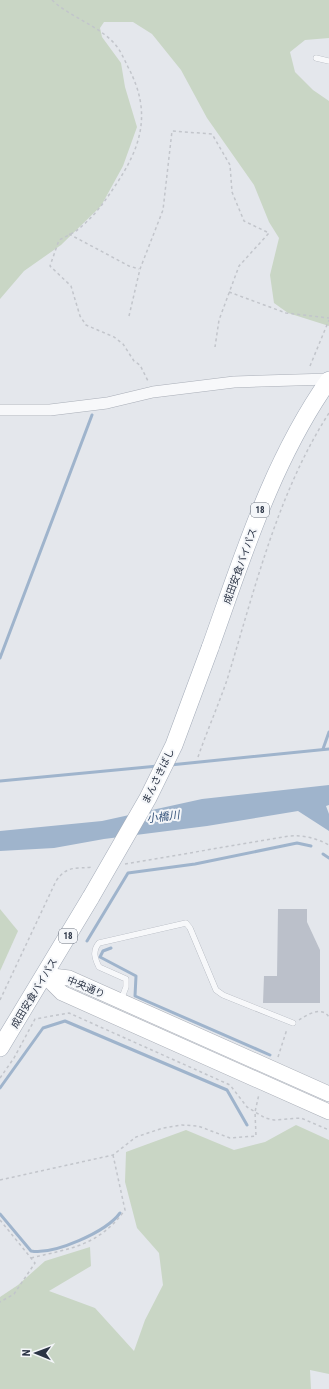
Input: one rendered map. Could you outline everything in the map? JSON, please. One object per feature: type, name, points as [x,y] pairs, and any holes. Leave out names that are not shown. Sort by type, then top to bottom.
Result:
[{"type":"main road","name":"成田安食バイパス","points":[[210,648],[273,479],[293,439],[329,380]]},
{"type":"main road","name":"まんさきばし","points":[[91,897],[148,798],[174,745],[210,648]]},
{"type":"main road","name":"成田安食バイパス","points":[[0,1048],[91,897]]},
{"type":"street","points":[[0,410],[50,410],[107,403],[153,392],[234,382],[329,380]]},
{"type":"street","name":"中央通り","points":[[44,975],[70,978],[116,1009],[266,1084],[329,1112]]},
{"type":"street","name":"中央通り","points":[[116,1009],[272,1069],[329,1094]]},
{"type":"lane","points":[[316,58],[329,61]]},
{"type":"lane","points":[[116,1009],[126,987],[126,979],[99,967],[95,958],[95,947],[99,943],[186,923],[190,928],[216,990],[223,995],[293,1023]]},
{"type":"path","points":[[52,0],[73,17],[101,32],[118,48],[138,85],[141,101],[141,126],[136,147],[122,175],[101,207],[82,227],[59,240],[50,266],[71,286],[80,316],[86,325],[114,337],[123,344],[134,361],[140,365],[153,392]]},
{"type":"path","points":[[129,316],[140,269],[163,210],[172,131],[212,134],[230,165],[232,192],[244,221],[269,233],[239,266],[219,320],[215,347]]},
{"type":"path","points":[[69,234],[129,266],[140,269]]},
{"type":"path","points":[[229,292],[286,313],[329,319],[310,366]]},
{"type":"path","points":[[198,757],[226,682],[270,535],[314,438],[329,413]]},
{"type":"path","points":[[119,864],[289,836],[301,835],[318,839],[329,845]]},
{"type":"path","points":[[0,1000],[62,871],[71,868],[97,866]]},
{"type":"path","points":[[272,1069],[281,1051],[284,1035],[288,1026],[308,1014],[321,1011],[326,1013],[329,1017]]},
{"type":"path","points":[[0,1078],[14,1058],[35,1019],[69,1013],[230,1085],[247,1107],[265,1118],[274,1120],[301,1118],[329,1130]]},
{"type":"path","points":[[0,1180],[113,1155],[136,1136],[149,1131],[182,1125],[198,1126],[230,1138],[256,1136],[255,1112],[259,1092],[266,1084]]},
{"type":"path","points":[[31,1258],[74,1247],[96,1239],[114,1225],[125,1210],[113,1155]]},
{"type":"path","points":[[0,1220],[35,1263],[14,1294],[0,1302]]},
{"type":"green space","points":[[0,0],[329,0],[329,38],[305,40],[290,52],[295,72],[313,90],[329,101],[329,326],[288,313],[274,303],[270,275],[279,238],[269,222],[254,185],[207,118],[181,70],[152,34],[133,22],[104,22],[100,28],[102,37],[121,63],[125,87],[137,127],[123,166],[101,206],[61,245],[24,271],[0,299]]},
{"type":"green space","points":[[0,909],[18,931],[0,971]]},
{"type":"green space","points":[[296,1125],[329,1140],[329,1374],[310,1370],[311,1389],[0,1389],[0,1297],[18,1285],[45,1261],[90,1247],[91,1266],[49,1291],[95,1308],[134,1351],[145,1320],[163,1285],[159,1253],[137,1228],[125,1182],[126,1152],[186,1130],[234,1150],[265,1142]]},
{"type":"water","name":"小橋川","points":[[329,785],[329,805],[326,806],[329,814],[329,831],[298,811],[207,826],[104,839],[54,848],[0,851],[0,831],[102,821],[202,799]]},
{"type":"building","points":[[278,909],[307,909],[307,922],[320,950],[320,1003],[263,1003],[264,976],[277,976]]},
{"type":"waterway","points":[[0,658],[92,415]]},
{"type":"waterway","points":[[323,749],[329,732]]},
{"type":"waterway","points":[[170,765],[329,749]]},
{"type":"waterway","points":[[0,781],[158,766]]},
{"type":"waterway","points":[[87,941],[128,873],[195,864],[297,843],[311,846]]},
{"type":"waterway","points":[[323,854],[329,858]]},
{"type":"waterway","points":[[111,948],[103,951],[100,957],[136,976],[135,996],[270,1055]]},
{"type":"waterway","points":[[0,1088],[43,1028],[65,1021],[227,1090],[247,1125]]},
{"type":"waterway","points":[[0,1214],[31,1251],[41,1251],[66,1246],[79,1241],[103,1228],[120,1213]]}]
